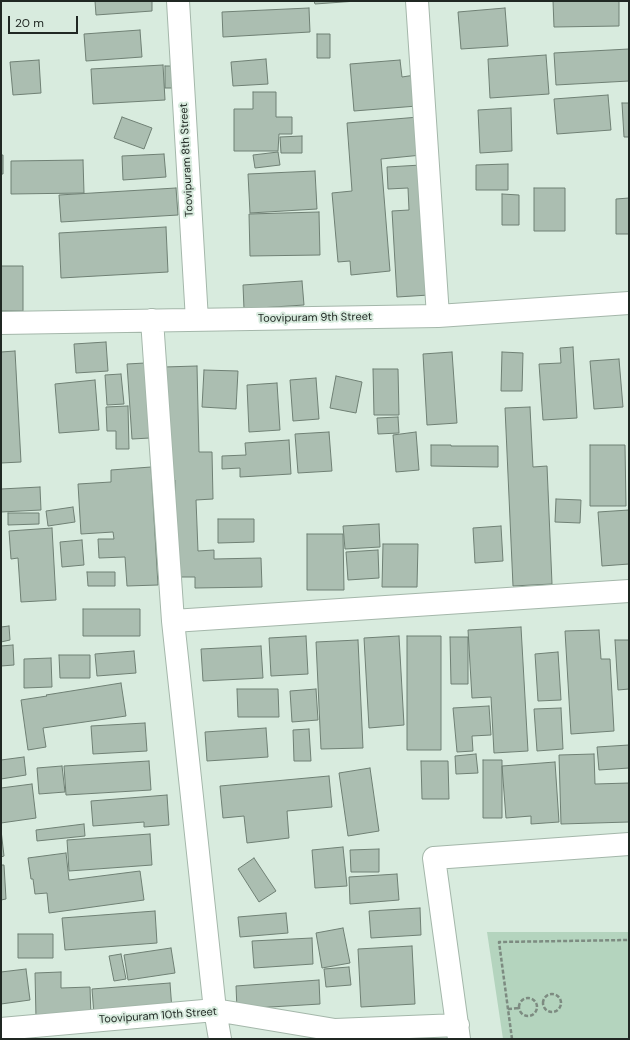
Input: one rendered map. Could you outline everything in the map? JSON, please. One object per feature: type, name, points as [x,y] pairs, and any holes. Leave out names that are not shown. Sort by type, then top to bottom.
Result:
[{"type":"street","name":"Toovipuram 8th Street","points":[[178,1],[197,320]]},
{"type":"street","points":[[417,1],[438,316]]},
{"type":"street","name":"Toovipuram 9th Street","points":[[1,323],[438,316],[629,303]]},
{"type":"street","points":[[152,320],[173,621],[215,1010],[220,1039]]},
{"type":"street","points":[[173,621],[629,591]]},
{"type":"street","points":[[458,1032],[434,858],[629,844]]},
{"type":"street","name":"Toovipuram 10th Street","points":[[1,1029],[215,1010],[335,1030],[458,1032]]},
{"type":"path","points":[[512,1039],[499,942],[629,940]]},
{"type":"path","points":[[551,993],[557,995],[561,999],[561,1006],[554,1012],[549,1011],[543,1004],[545,996],[551,993]]},
{"type":"path","points":[[525,998],[534,1000],[536,1005],[536,1011],[529,1016],[524,1015],[519,1008],[520,1002],[525,998]]},
{"type":"path","points":[[536,1005],[543,1004]]},
{"type":"path","points":[[508,1009],[519,1008]]},
{"type":"green space","points":[[487,932],[629,932],[629,1039],[503,1039]]},
{"type":"building","points":[[95,1],[152,1],[152,11],[96,15]]},
{"type":"building","points":[[314,1],[357,1],[315,4]]},
{"type":"building","points":[[553,1],[619,1],[619,26],[554,27]]},
{"type":"building","points":[[309,8],[310,32],[223,37],[222,12]]},
{"type":"building","points":[[505,8],[508,46],[461,49],[458,12]]},
{"type":"building","points":[[140,30],[142,57],[86,61],[84,34]]},
{"type":"building","points":[[317,34],[330,34],[330,58],[317,58]]},
{"type":"building","points":[[629,49],[629,81],[556,85],[554,53]]},
{"type":"building","points":[[546,55],[549,94],[490,98],[488,59]]},
{"type":"building","points":[[266,59],[268,84],[233,86],[231,62]]},
{"type":"building","points":[[39,60],[41,93],[13,95],[10,62]]},
{"type":"building","points":[[400,60],[402,77],[415,75],[417,106],[354,111],[350,64]]},
{"type":"building","points":[[163,65],[165,100],[93,104],[91,69]]},
{"type":"building","points":[[165,66],[177,66],[177,88],[165,88]]},
{"type":"building","points":[[253,92],[276,92],[276,117],[292,117],[292,134],[279,134],[278,151],[234,151],[234,109],[253,109]]},
{"type":"building","points":[[608,95],[611,130],[557,134],[554,99]]},
{"type":"building","points":[[622,103],[629,103],[629,137],[624,137]]},
{"type":"building","points":[[511,108],[512,151],[480,153],[478,110]]},
{"type":"building","points":[[122,117],[152,128],[144,149],[114,138]]},
{"type":"building","points":[[419,117],[422,155],[381,159],[390,271],[351,275],[350,261],[338,262],[332,193],[352,191],[347,123]]},
{"type":"building","points":[[302,136],[302,153],[281,153],[280,137]]},
{"type":"building","points":[[278,152],[280,165],[255,168],[253,155]]},
{"type":"building","points":[[164,154],[166,177],[123,180],[122,156]]},
{"type":"building","points":[[1,155],[3,155],[3,174],[1,174]]},
{"type":"building","points":[[83,160],[84,193],[11,194],[11,161]]},
{"type":"building","points":[[508,164],[508,190],[476,190],[476,165]]},
{"type":"building","points":[[421,165],[429,295],[397,297],[392,211],[409,210],[408,188],[388,189],[387,167]]},
{"type":"building","points":[[315,171],[317,209],[250,213],[248,174]]},
{"type":"building","points":[[176,188],[178,215],[61,222],[59,195]]},
{"type":"building","points":[[534,188],[565,188],[565,231],[534,231]]},
{"type":"building","points":[[502,194],[519,195],[519,225],[502,225]]},
{"type":"building","points":[[629,198],[629,234],[616,234],[616,199]]},
{"type":"building","points":[[319,212],[320,255],[250,256],[249,214]]},
{"type":"building","points":[[166,227],[168,272],[61,278],[59,233]]},
{"type":"building","points":[[1,266],[23,266],[23,311],[1,311]]},
{"type":"building","points":[[302,281],[304,305],[244,309],[243,285]]},
{"type":"building","points":[[106,342],[108,371],[76,373],[74,344]]},
{"type":"building","points":[[573,347],[577,418],[543,420],[539,364],[561,363],[560,348]]},
{"type":"building","points":[[15,351],[21,462],[1,463],[1,352]]},
{"type":"building","points":[[452,352],[457,423],[427,425],[423,354]]},
{"type":"building","points":[[502,352],[523,353],[522,391],[501,391]]},
{"type":"building","points":[[619,359],[623,407],[594,409],[590,361]]},
{"type":"building","points":[[145,363],[150,438],[132,439],[127,364]]},
{"type":"building","points":[[197,366],[199,452],[212,452],[213,499],[196,500],[198,551],[214,550],[214,559],[261,558],[262,587],[195,588],[195,577],[180,577],[177,560],[175,480],[166,481],[164,367]]},
{"type":"building","points":[[373,369],[398,369],[399,415],[374,415]]},
{"type":"building","points":[[204,370],[238,371],[236,409],[202,407]]},
{"type":"building","points":[[121,374],[124,404],[107,405],[105,375]]},
{"type":"building","points":[[336,376],[362,382],[356,413],[330,408]]},
{"type":"building","points":[[316,378],[319,419],[293,421],[290,380]]},
{"type":"building","points":[[95,380],[99,430],[59,433],[55,384]]},
{"type":"building","points":[[277,383],[280,430],[249,432],[247,385]]},
{"type":"building","points":[[128,406],[129,449],[116,449],[116,431],[107,431],[106,407]]},
{"type":"building","points":[[530,407],[533,467],[547,466],[552,584],[513,586],[505,408]]},
{"type":"building","points":[[398,417],[399,433],[378,434],[377,418]]},
{"type":"building","points":[[329,432],[332,471],[298,473],[295,434]]},
{"type":"building","points":[[416,432],[419,470],[396,472],[393,435]]},
{"type":"building","points":[[289,440],[291,474],[240,477],[240,468],[222,469],[222,456],[246,455],[245,443]]},
{"type":"building","points":[[431,445],[498,446],[498,467],[431,466]]},
{"type":"building","points":[[590,445],[625,445],[626,506],[590,506]]},
{"type":"building","points":[[151,467],[158,585],[127,586],[125,557],[99,558],[98,539],[114,539],[113,532],[81,534],[78,484],[111,482],[111,470]]},
{"type":"building","points":[[40,487],[41,510],[1,512],[1,489]]},
{"type":"building","points":[[556,499],[581,500],[580,523],[555,522]]},
{"type":"building","points":[[73,507],[75,522],[48,526],[46,511]]},
{"type":"building","points":[[629,510],[629,564],[602,566],[598,512]]},
{"type":"building","points":[[8,513],[39,513],[39,524],[8,525]]},
{"type":"building","points":[[218,519],[254,519],[254,542],[218,543]]},
{"type":"building","points":[[379,524],[380,547],[345,549],[343,526]]},
{"type":"building","points":[[501,526],[503,561],[475,563],[473,528]]},
{"type":"building","points":[[52,528],[56,600],[21,602],[18,558],[11,559],[9,531]]},
{"type":"building","points":[[307,534],[343,534],[344,590],[307,590]]},
{"type":"building","points":[[82,540],[84,565],[62,567],[60,542]]},
{"type":"building","points":[[383,544],[418,544],[417,587],[382,587]]},
{"type":"building","points":[[378,550],[379,578],[348,580],[346,552]]},
{"type":"building","points":[[87,572],[115,572],[115,586],[88,586]]},
{"type":"building","points":[[83,609],[140,609],[140,636],[83,636]]},
{"type":"building","points":[[9,626],[10,640],[1,642],[1,627]]},
{"type":"building","points":[[521,627],[528,751],[494,753],[491,697],[472,698],[468,630]]},
{"type":"building","points":[[599,630],[601,659],[610,659],[614,731],[571,734],[565,631]]},
{"type":"building","points":[[306,636],[308,674],[271,676],[269,638]]},
{"type":"building","points":[[399,636],[404,725],[369,728],[364,638]]},
{"type":"building","points":[[407,636],[441,636],[441,750],[407,750]]},
{"type":"building","points":[[450,637],[468,637],[468,684],[451,684]]},
{"type":"building","points":[[358,640],[363,748],[321,749],[316,642]]},
{"type":"building","points":[[615,640],[629,640],[629,689],[618,690]]},
{"type":"building","points":[[13,645],[14,665],[1,666],[1,646]]},
{"type":"building","points":[[261,646],[263,678],[203,681],[201,649]]},
{"type":"building","points":[[134,651],[136,673],[97,676],[95,654]]},
{"type":"building","points":[[558,652],[561,700],[538,701],[535,654]]},
{"type":"building","points":[[59,655],[90,655],[90,678],[60,678]]},
{"type":"building","points":[[51,658],[52,687],[24,688],[24,659]]},
{"type":"building","points":[[121,683],[126,716],[43,728],[46,747],[28,750],[21,700]]},
{"type":"building","points":[[237,689],[278,689],[279,717],[238,717]]},
{"type":"building","points":[[316,689],[318,720],[292,722],[290,691]]},
{"type":"building","points":[[489,706],[491,735],[472,736],[473,751],[457,752],[453,708]]},
{"type":"building","points":[[561,708],[563,749],[537,751],[534,709]]},
{"type":"building","points":[[145,723],[147,751],[93,754],[91,726]]},
{"type":"building","points":[[266,728],[268,757],[207,761],[205,732]]},
{"type":"building","points":[[309,729],[311,761],[294,761],[293,730]]},
{"type":"building","points":[[629,745],[629,768],[599,770],[597,747]]},
{"type":"building","points":[[476,754],[478,773],[456,774],[455,756]]},
{"type":"building","points":[[594,754],[595,784],[629,783],[629,822],[561,824],[559,755]]},
{"type":"building","points":[[24,757],[26,775],[1,779],[1,760]]},
{"type":"building","points":[[483,760],[502,760],[502,818],[483,818]]},
{"type":"building","points":[[149,761],[151,790],[66,795],[64,766]]},
{"type":"building","points":[[421,761],[448,761],[449,799],[422,799]]},
{"type":"building","points":[[555,762],[559,822],[531,824],[531,816],[506,818],[502,766]]},
{"type":"building","points":[[62,766],[65,792],[39,794],[37,768]]},
{"type":"building","points":[[370,768],[379,831],[348,836],[339,773]]},
{"type":"building","points":[[329,776],[332,807],[287,811],[289,838],[247,843],[244,816],[223,818],[220,786]]},
{"type":"building","points":[[32,784],[36,818],[1,823],[1,788]]},
{"type":"building","points":[[167,795],[169,825],[144,827],[144,822],[93,826],[91,801]]},
{"type":"building","points":[[84,824],[85,836],[37,841],[36,830]]},
{"type":"building","points":[[1,830],[4,856],[1,857]]},
{"type":"building","points":[[150,834],[152,865],[69,871],[67,840]]},
{"type":"building","points":[[343,847],[347,886],[315,888],[312,850]]},
{"type":"building","points":[[379,849],[379,872],[351,872],[350,850]]},
{"type":"building","points":[[66,853],[69,880],[140,871],[144,900],[49,913],[47,893],[35,894],[28,858]]},
{"type":"building","points":[[254,858],[276,891],[259,902],[238,869]]},
{"type":"building","points":[[1,865],[4,865],[6,899],[1,900]]},
{"type":"building","points":[[397,874],[399,900],[350,904],[349,877]]},
{"type":"building","points":[[420,908],[421,935],[371,938],[369,911]]},
{"type":"building","points":[[155,911],[157,943],[65,950],[62,918]]},
{"type":"building","points":[[286,913],[288,933],[240,937],[238,917]]},
{"type":"building","points":[[343,928],[350,963],[322,968],[316,933]]},
{"type":"building","points":[[18,934],[53,934],[53,958],[18,958]]},
{"type":"building","points":[[312,938],[313,964],[254,968],[252,941]]},
{"type":"building","points":[[412,946],[415,1004],[361,1007],[358,949]]},
{"type":"building","points":[[171,948],[175,973],[128,980],[124,955]]},
{"type":"building","points":[[121,954],[126,979],[114,981],[109,956]]},
{"type":"building","points":[[349,967],[351,985],[326,987],[324,969]]},
{"type":"building","points":[[26,969],[30,1000],[1,1004],[1,972]]},
{"type":"building","points":[[61,972],[61,988],[90,987],[91,1017],[36,1018],[35,973]]},
{"type":"building","points":[[319,980],[320,1004],[237,1009],[236,986]]},
{"type":"building","points":[[170,983],[172,1010],[94,1015],[92,989]]}]
